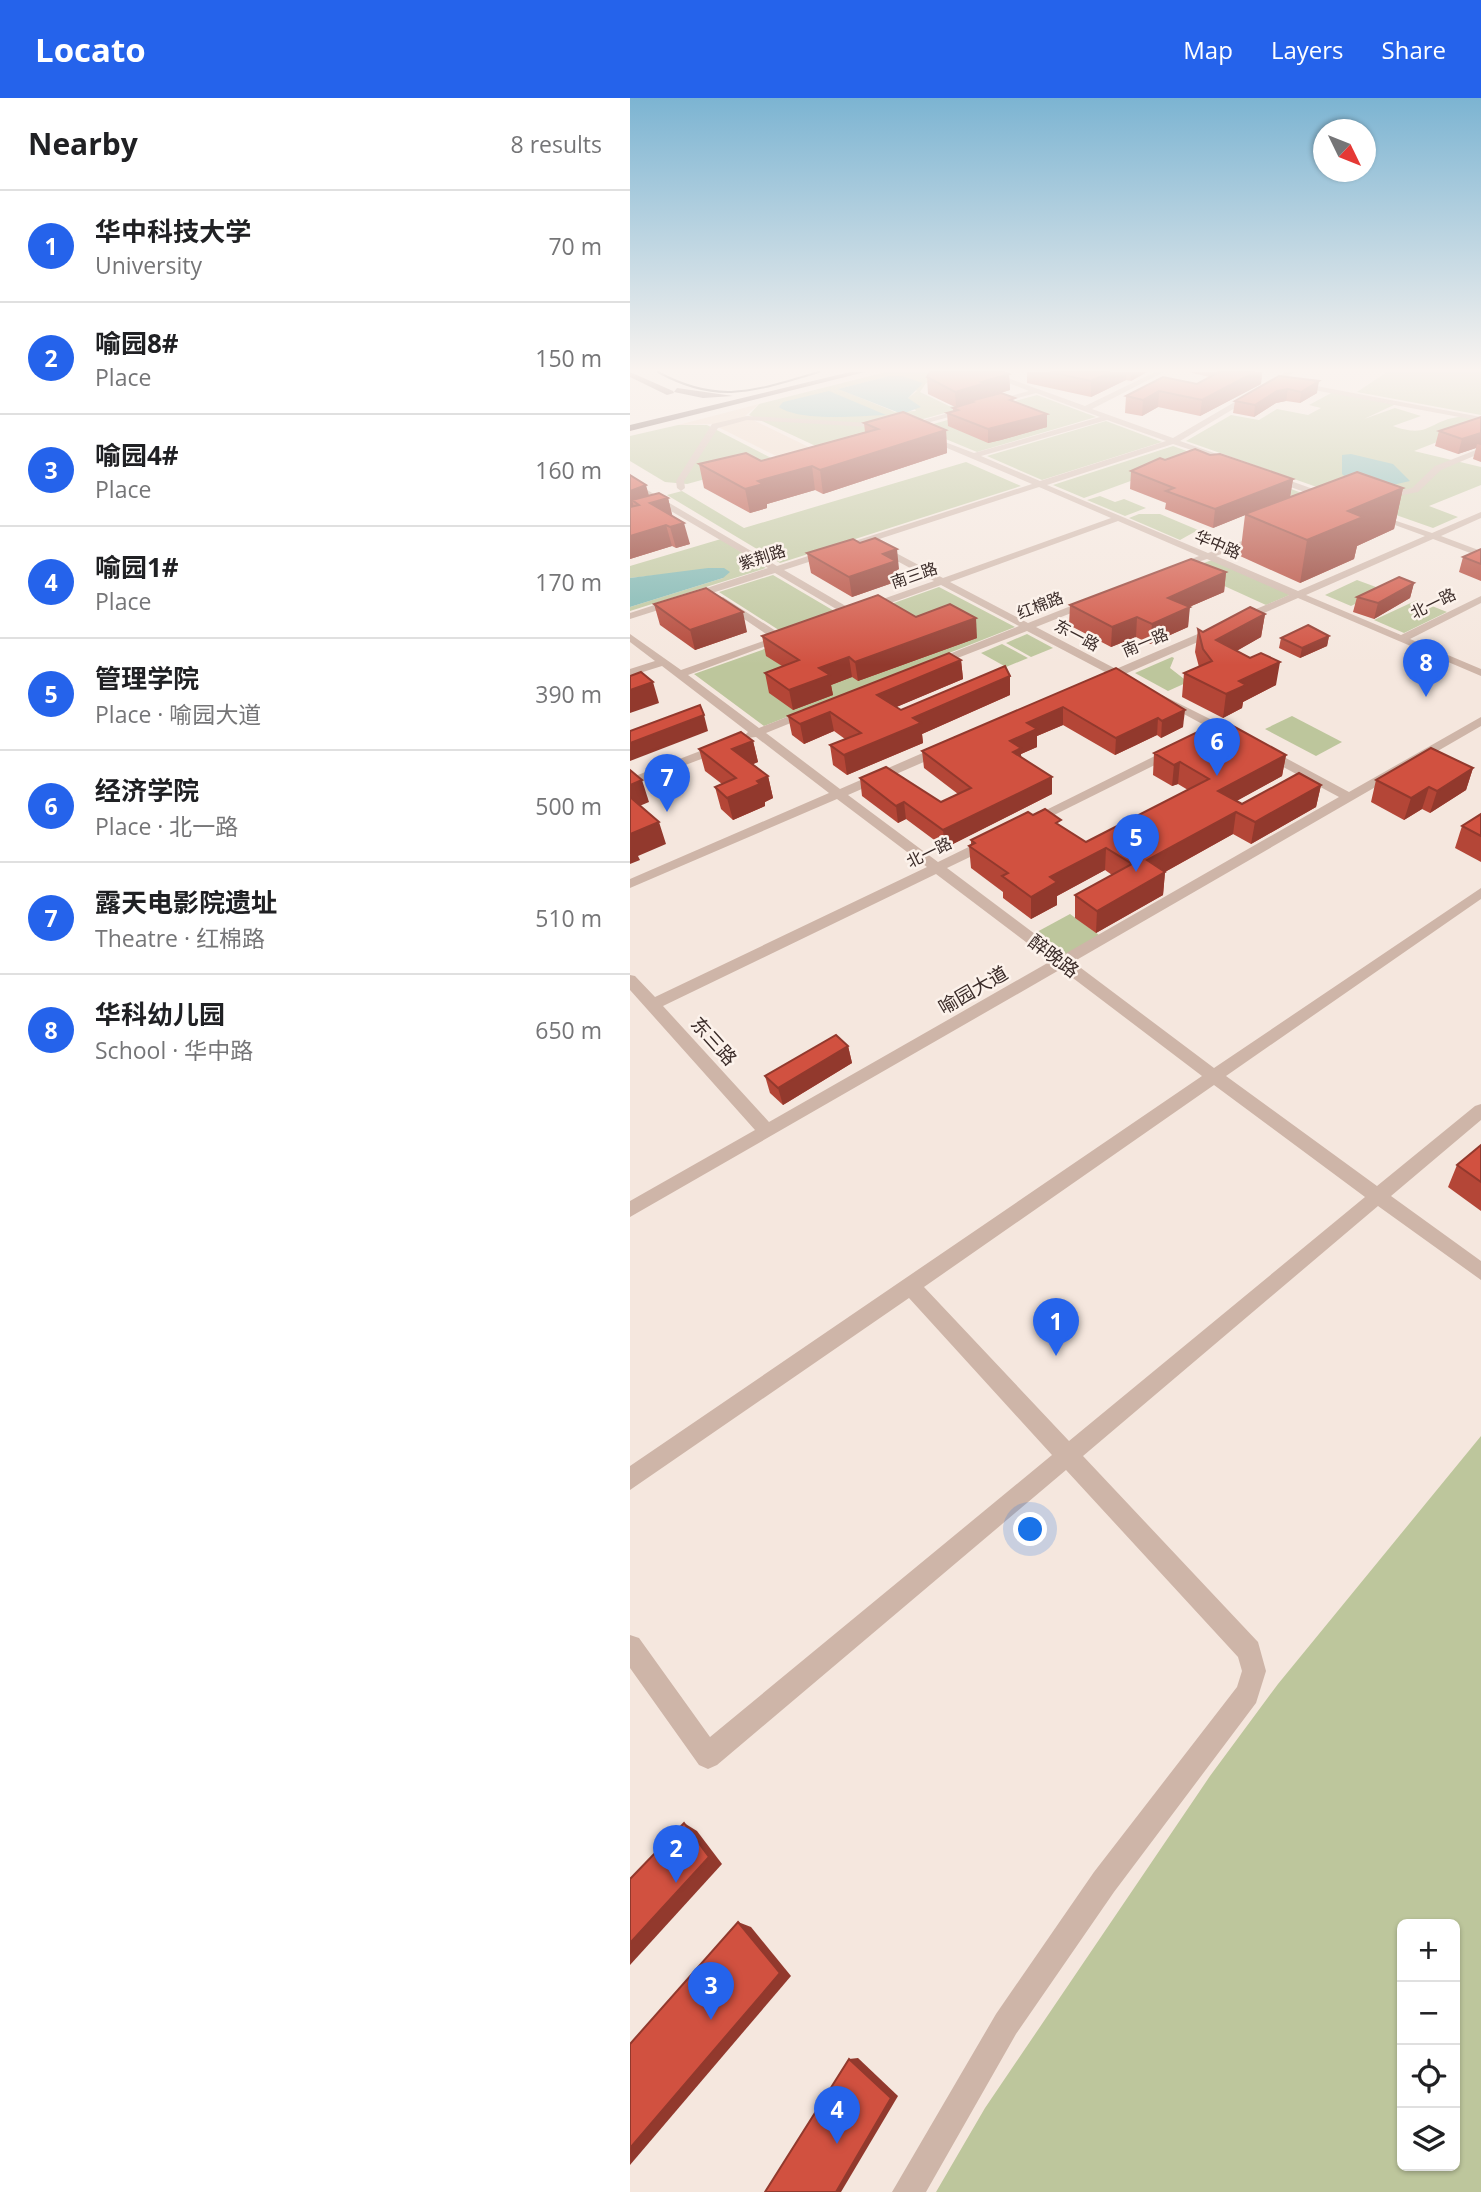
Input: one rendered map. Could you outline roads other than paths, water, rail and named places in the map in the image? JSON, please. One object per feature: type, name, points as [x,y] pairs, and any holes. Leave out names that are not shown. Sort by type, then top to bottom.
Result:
[{"type":"street","points":[[681,488],[680,481],[687,470]]},
{"type":"street","name":"华中路","points":[[1006,470],[1481,673]]},
{"type":"street","name":"紫荆路","points":[[630,616],[1085,470]]},
{"type":"street","points":[[1371,498],[1415,489],[1424,484],[1437,470]]},
{"type":"street","points":[[1260,473],[1325,502],[1343,503]]},
{"type":"street","points":[[630,483],[672,505],[852,614]]},
{"type":"street","points":[[651,511],[672,505]]},
{"type":"street","points":[[1369,513],[1481,554]]},
{"type":"street","name":"南一路","points":[[1090,684],[1481,515]]},
{"type":"street","name":"南三路","points":[[841,618],[1119,518]]},
{"type":"street","points":[[1165,573],[1278,529]]},
{"type":"street","name":"东一路","points":[[866,540],[1138,685]]},
{"type":"street","points":[[709,591],[781,639]]},
{"type":"street","name":"北一路","points":[[1401,639],[1481,599]]},
{"type":"street","name":"红棉路","points":[[924,667],[1097,600]]},
{"type":"street","points":[[680,675],[793,635]]},
{"type":"street","name":"醉晚路","points":[[630,638],[680,675],[751,735],[838,794],[1481,1272]]},
{"type":"street","points":[[630,673],[663,662]]},
{"type":"street","points":[[1149,691],[1214,731],[1247,743],[1349,797]]},
{"type":"street","points":[[751,735],[818,709]]},
{"type":"street","name":"喻园大道","points":[[630,1210],[1481,721]]},
{"type":"street","points":[[630,782],[732,743]]},
{"type":"street","points":[[630,884],[952,745]]},
{"type":"street","name":"北一路","points":[[652,1004],[937,868],[1185,745]]},
{"type":"street","points":[[630,1479],[1481,892]]},
{"type":"street","name":"东三路","points":[[630,980],[767,1131]]},
{"type":"street","points":[[630,1647],[708,1756],[1481,1110]]},
{"type":"street","points":[[908,2192],[1006,2024],[1104,1882],[1247,1694],[1254,1671],[1249,1651],[910,1286]]},
{"type":"water","points":[[1342,470],[1399,470],[1410,481],[1362,492],[1342,474]]},
{"type":"water","points":[[724,568],[730,572],[723,578],[630,607],[630,578]]},
{"type":"place","name":"华科幼儿园","points":[[1426,697]]},
{"type":"place","name":"经济学院","points":[[1217,776]]},
{"type":"place","name":"露天电影院遗址","points":[[667,812]]},
{"type":"place","name":"管理学院","points":[[1136,872]]},
{"type":"place","name":"华中科技大学","points":[[1056,1356]]},
{"type":"place","name":"喻园8#","points":[[676,1883]]},
{"type":"place","name":"喻园4#","points":[[711,2020]]},
{"type":"place","name":"喻园1#","points":[[837,2144]]}]
